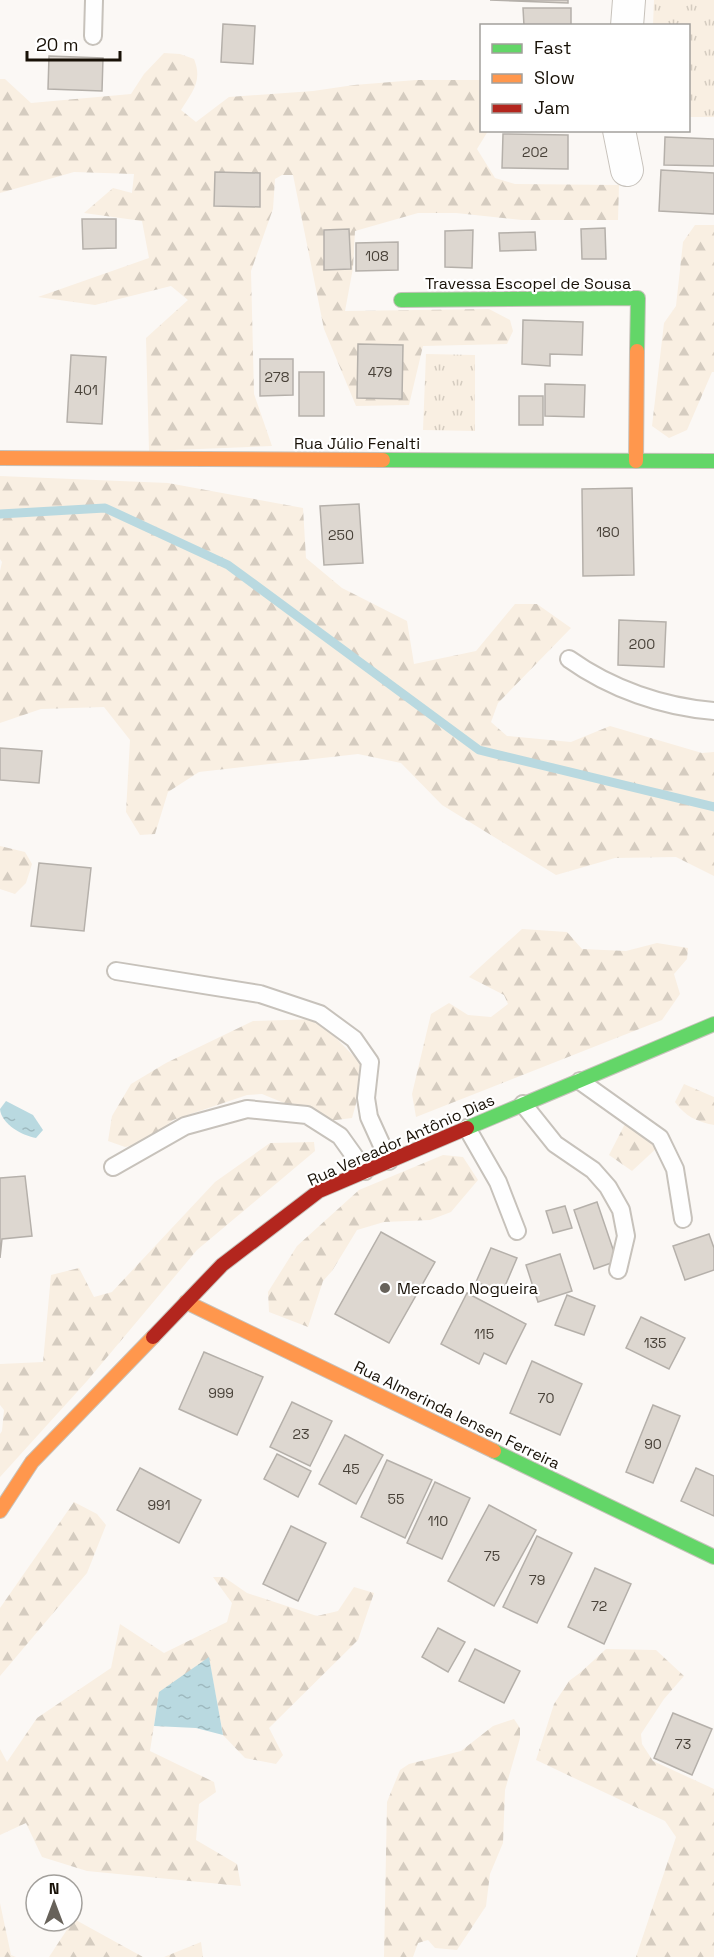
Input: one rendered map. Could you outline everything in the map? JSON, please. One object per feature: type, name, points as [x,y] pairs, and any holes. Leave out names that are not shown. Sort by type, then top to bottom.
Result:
[{"type":"street","points":[[627,24],[628,0]]},
{"type":"street","points":[[619,132],[627,170]]},
{"type":"street","name":"Travessa Escopel de Sousa","points":[[401,300],[638,298],[636,460]]},
{"type":"street","name":"Rua Júlio Fenalti","points":[[0,458],[714,460]]},
{"type":"street","name":"Rua Vereador Antônio Dias","points":[[0,1511],[32,1462],[222,1265],[319,1191],[714,1024]]},
{"type":"street","name":"Rua Almerinda Iensen Ferreira","points":[[186,1302],[714,1557]]},
{"type":"lane","points":[[93,36],[94,0]]},
{"type":"lane","points":[[569,659],[584,670],[638,695],[714,711]]},
{"type":"lane","points":[[116,971],[260,994],[320,1014],[354,1039],[370,1062],[366,1098],[369,1117],[388,1161]]},
{"type":"lane","points":[[580,1081],[660,1138],[675,1169],[683,1219]]},
{"type":"lane","points":[[523,1104],[555,1144],[593,1170],[608,1187],[621,1210],[626,1236],[618,1270]]},
{"type":"lane","points":[[112,1167],[185,1126],[247,1109],[307,1115],[340,1136],[365,1171]]},
{"type":"lane","points":[[467,1128],[498,1182],[518,1231]]},
{"type":"green space","points":[[654,0],[714,0],[714,117],[690,117],[690,24],[653,24]]},
{"type":"green space","points":[[164,53],[180,54],[194,59],[197,80],[181,110],[196,122],[229,97],[416,80],[480,80],[480,132],[487,132],[477,149],[495,178],[515,184],[619,185],[618,220],[522,220],[456,213],[418,213],[355,231],[353,268],[345,311],[489,309],[510,320],[513,331],[507,344],[423,346],[409,405],[356,406],[324,329],[293,175],[282,175],[275,179],[273,209],[251,271],[254,394],[272,446],[149,451],[146,338],[188,300],[171,286],[95,305],[38,297],[149,258],[142,221],[84,213],[113,188],[132,193],[134,174],[74,172],[0,193],[0,79],[5,79],[31,103],[131,94],[144,74]]},
{"type":"green space","points":[[695,225],[714,225],[714,372],[712,372],[687,430],[669,438],[652,426],[664,323],[676,306],[683,242]]},
{"type":"green space","points":[[426,354],[475,355],[475,431],[423,430]]},
{"type":"green space","points":[[0,476],[168,483],[303,508],[306,558],[342,588],[407,621],[414,664],[476,651],[515,604],[537,604],[571,628],[498,703],[491,722],[507,736],[571,742],[610,726],[702,753],[714,752],[714,876],[676,857],[615,858],[556,875],[442,805],[401,763],[358,754],[199,772],[168,792],[155,834],[140,835],[126,812],[130,740],[104,707],[41,709],[0,723],[0,571],[2,562],[0,559]]},
{"type":"green space","points":[[0,846],[25,852],[32,864],[26,883],[15,894],[0,889]]},
{"type":"green space","points":[[522,929],[567,932],[582,949],[626,951],[657,943],[688,948],[687,959],[674,974],[680,994],[662,1020],[416,1117],[412,1094],[431,1014],[449,1003],[468,1015],[491,1017],[508,1004],[504,995],[469,977]]},
{"type":"green space","points":[[318,1019],[363,1066],[361,1086],[352,1118],[328,1121],[262,1094],[247,1095],[173,1120],[143,1144],[125,1147],[108,1141],[112,1116],[131,1084],[166,1063],[253,1021]]},
{"type":"green space","points":[[684,1084],[714,1097],[714,1125],[692,1118],[675,1102]]},
{"type":"green space","points":[[627,1120],[659,1146],[632,1171],[609,1155]]},
{"type":"green space","points":[[314,1142],[315,1151],[197,1250],[87,1381],[0,1477],[0,1434],[4,1410],[0,1405],[0,1364],[43,1362],[51,1275],[79,1268],[94,1297],[112,1292],[215,1182],[270,1143]]},
{"type":"green space","points":[[443,1155],[463,1157],[478,1180],[451,1212],[430,1220],[384,1222],[357,1230],[332,1271],[323,1281],[308,1327],[269,1312],[268,1292],[297,1246],[359,1190]]},
{"type":"green space","points":[[74,1502],[97,1514],[106,1525],[87,1573],[0,1676],[0,1608]]},
{"type":"green space","points":[[213,1577],[224,1577],[247,1593],[317,1616],[338,1611],[354,1587],[374,1593],[358,1640],[269,1728],[283,1755],[276,1764],[245,1758],[223,1735],[209,1658],[159,1693],[150,1751],[214,1782],[216,1792],[199,1804],[196,1840],[237,1864],[241,1886],[87,1871],[42,1857],[26,1823],[0,1835],[0,1749],[7,1762],[37,1718],[111,1668],[120,1624],[164,1653],[227,1622],[232,1603]]},
{"type":"green space","points":[[606,1649],[656,1650],[684,1676],[664,1699],[641,1734],[642,1744],[653,1761],[714,1789],[714,1957],[636,1957],[676,1837],[665,1821],[536,1760],[554,1704],[569,1681]]},
{"type":"green space","points":[[514,1719],[520,1728],[520,1738],[505,1790],[503,1843],[490,1874],[486,1906],[457,1950],[435,1948],[428,1940],[418,1943],[413,1957],[384,1957],[387,1802],[400,1770],[409,1764],[461,1751],[493,1726]]},
{"type":"green space","points":[[0,1903],[11,1955],[16,1957],[0,1957]]},
{"type":"green space","points":[[84,1925],[143,1957],[49,1957],[65,1933],[84,1933]]},
{"type":"green space","points":[[201,1942],[203,1957],[164,1957]]},
{"type":"water","points":[[6,1101],[33,1115],[43,1130],[36,1138],[19,1132],[4,1120],[0,1109]]},
{"type":"water","points":[[209,1657],[223,1735],[196,1728],[154,1726],[159,1692]]},
{"type":"building","points":[[490,0],[568,0],[568,3]]},
{"type":"building","points":[[523,8],[571,8],[571,24],[524,24]]},
{"type":"building","points":[[223,24],[255,26],[253,64],[221,62]]},
{"type":"building","points":[[49,56],[103,58],[102,91],[48,89]]},
{"type":"building","points":[[503,134],[568,135],[568,169],[502,168]]},
{"type":"building","points":[[665,137],[714,139],[714,166],[664,165]]},
{"type":"building","points":[[661,170],[714,173],[714,214],[659,211]]},
{"type":"building","points":[[215,172],[260,173],[260,207],[214,206]]},
{"type":"building","points":[[82,219],[116,219],[116,248],[83,249]]},
{"type":"building","points":[[605,228],[606,259],[582,259],[581,229]]},
{"type":"building","points":[[349,229],[351,269],[324,270],[324,230]]},
{"type":"building","points":[[473,230],[472,268],[445,267],[445,231]]},
{"type":"building","points":[[535,232],[536,250],[500,251],[499,233]]},
{"type":"building","points":[[398,242],[398,270],[356,271],[356,243]]},
{"type":"building","points":[[523,320],[583,322],[582,355],[550,354],[550,366],[522,364]]},
{"type":"building","points":[[358,344],[403,345],[402,399],[357,398]]},
{"type":"building","points":[[71,355],[106,357],[102,424],[67,422]]},
{"type":"building","points":[[260,359],[293,359],[293,395],[260,396]]},
{"type":"building","points":[[299,372],[324,372],[324,416],[299,416]]},
{"type":"building","points":[[545,384],[585,385],[584,417],[545,416]]},
{"type":"building","points":[[519,396],[543,396],[543,425],[519,425]]},
{"type":"building","points":[[632,488],[634,575],[583,576],[582,489]]},
{"type":"building","points":[[359,504],[363,563],[324,565],[320,506]]},
{"type":"building","points":[[619,620],[666,622],[664,667],[618,665]]},
{"type":"building","points":[[0,748],[42,751],[39,783],[0,780]]},
{"type":"building","points":[[39,863],[91,868],[84,931],[31,926]]},
{"type":"building","points":[[25,1176],[32,1236],[2,1239],[0,1258],[0,1178]]},
{"type":"building","points":[[597,1202],[617,1261],[594,1269],[574,1210]]},
{"type":"building","points":[[565,1206],[572,1228],[553,1233],[546,1211]]},
{"type":"building","name":"Mercado Nogueira","points":[[381,1232],[435,1262],[389,1343],[335,1314]]},
{"type":"building","points":[[709,1234],[714,1248],[714,1270],[685,1280],[673,1246]]},
{"type":"building","points":[[491,1248],[517,1258],[502,1293],[476,1282]]},
{"type":"building","points":[[560,1254],[572,1291],[538,1302],[526,1265]]},
{"type":"building","points":[[467,1293],[526,1324],[506,1364],[484,1353],[479,1364],[441,1344]]},
{"type":"building","points":[[567,1295],[595,1306],[584,1335],[555,1325]]},
{"type":"building","points":[[641,1317],[685,1338],[669,1369],[626,1348]]},
{"type":"building","points":[[204,1352],[263,1377],[237,1435],[179,1409]]},
{"type":"building","points":[[532,1361],[582,1384],[560,1435],[510,1413]]},
{"type":"building","points":[[292,1402],[332,1421],[310,1466],[270,1447]]},
{"type":"building","points":[[653,1405],[680,1416],[653,1483],[626,1472]]},
{"type":"building","points":[[345,1435],[383,1455],[356,1504],[319,1484]]},
{"type":"building","points":[[277,1454],[311,1471],[298,1497],[264,1479]]},
{"type":"building","points":[[387,1460],[432,1480],[405,1538],[361,1517]]},
{"type":"building","points":[[140,1468],[201,1500],[179,1543],[117,1510]]},
{"type":"building","points":[[696,1468],[714,1476],[714,1516],[681,1501]]},
{"type":"building","points":[[435,1482],[470,1498],[442,1559],[407,1543]]},
{"type":"building","points":[[489,1505],[536,1530],[494,1606],[448,1581]]},
{"type":"building","points":[[291,1526],[326,1543],[298,1601],[263,1584]]},
{"type":"building","points":[[537,1536],[572,1553],[537,1623],[503,1607]]},
{"type":"building","points":[[595,1568],[631,1584],[604,1644],[568,1627]]},
{"type":"building","points":[[438,1628],[465,1642],[448,1672],[422,1657]]},
{"type":"building","points":[[475,1649],[520,1671],[504,1703],[459,1681]]},
{"type":"building","points":[[673,1713],[712,1729],[692,1775],[654,1758]]},
{"type":"waterway","points":[[0,514],[105,508],[228,565],[479,750],[714,807]]},
{"type":"traffic: fast","points":[[401,300],[638,298],[637,351]]},
{"type":"traffic: fast","points":[[383,460],[714,461]]},
{"type":"traffic: fast","points":[[467,1128],[714,1024]]},
{"type":"traffic: fast","points":[[494,1451],[714,1557]]},
{"type":"traffic: slow","points":[[636,461],[637,351]]},
{"type":"traffic: slow","points":[[0,458],[383,460]]},
{"type":"traffic: slow","points":[[186,1302],[494,1451]]},
{"type":"traffic: slow","points":[[0,1511],[32,1462],[153,1337]]},
{"type":"traffic: jam","points":[[153,1337],[222,1265],[319,1191],[467,1128]]},
{"type":"place","name":"Mercado Nogueira","points":[[385,1288]]}]
